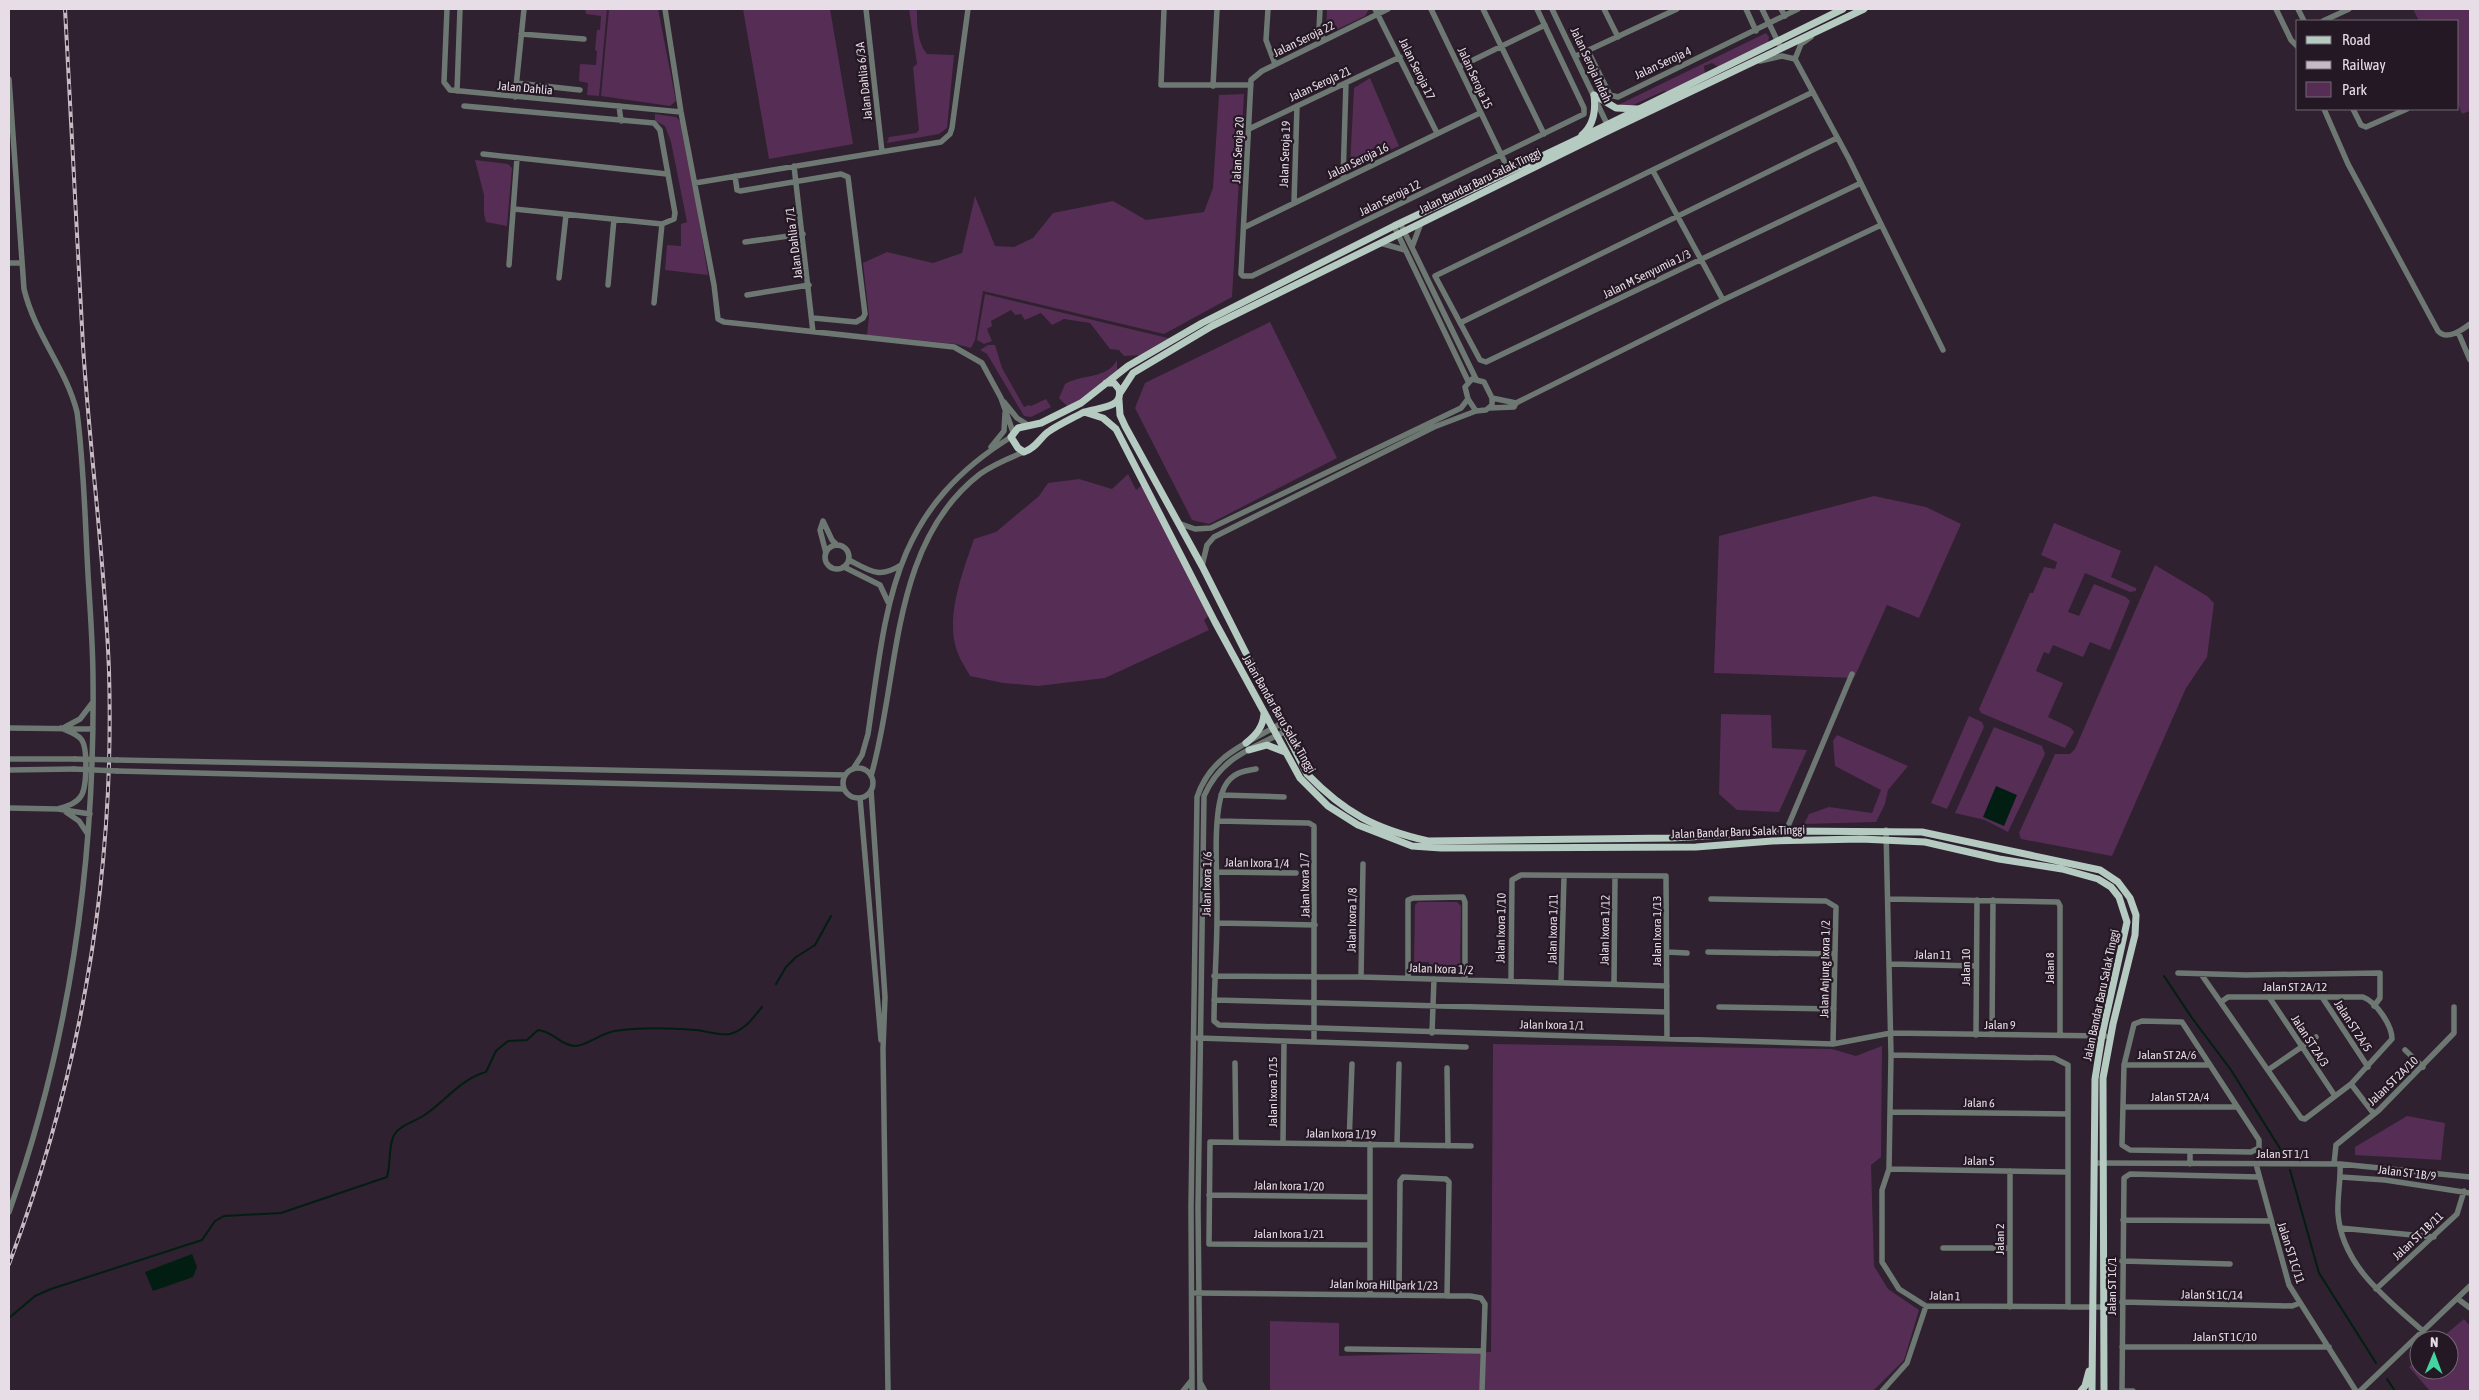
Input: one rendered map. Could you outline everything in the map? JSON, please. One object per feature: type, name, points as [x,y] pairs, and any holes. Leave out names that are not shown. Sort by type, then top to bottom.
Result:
[{"type":"main road","name":"Jalan Bandar Baru Salak Tinggi","points":[[1012,434],[1018,428],[1041,423],[1081,402],[1128,366],[1202,322],[1397,224],[1576,140],[1609,127],[1641,108],[1844,9]]},
{"type":"main road","name":"Jalan Bandar Baru Salak Tinggi","points":[[1864,9],[1609,127],[1421,223],[1212,326],[1133,373],[1120,396],[1120,415],[1202,566],[1307,774],[1331,798],[1360,818],[1397,834],[1428,841],[1672,838],[1786,830],[1922,832],[2061,860],[2100,870],[2118,882],[2130,898],[2136,915],[2135,935],[2110,1037],[2103,1078],[2104,1391]]},
{"type":"main road","points":[[1594,95],[1616,108],[1641,108]]},
{"type":"main road","points":[[1576,140],[1588,130],[1592,123],[1595,106],[1594,95]]},
{"type":"main road","points":[[1012,434],[1018,448],[1024,452],[1035,447],[1047,432],[1084,412],[1110,406],[1120,396],[1114,383],[1106,383]]},
{"type":"main road","name":"Jalan Bandar Baru Salak Tinggi","points":[[1084,412],[1104,418],[1116,429],[1214,622],[1300,778],[1328,806],[1358,825],[1412,846],[1696,847],[1786,841],[1926,842],[1999,859],[2062,869],[2098,879],[2111,888],[2119,897],[2127,922],[2102,1035],[2095,1079],[2092,1391]]},
{"type":"main road","points":[[1214,622],[1228,616]]},
{"type":"main road","points":[[1247,747],[1264,722],[1264,714]]},
{"type":"main road","points":[[1247,747],[1267,745],[1285,752]]},
{"type":"main road","points":[[2081,1391],[2085,1386],[2091,1362]]},
{"type":"street","points":[[447,9],[444,82],[446,87],[458,91],[460,9]]},
{"type":"street","points":[[515,97],[524,9]]},
{"type":"street","points":[[9,759],[845,775],[853,769],[862,755],[868,734],[889,604],[910,539],[949,485],[987,452],[1012,434],[1001,398],[982,363],[973,356],[954,347],[724,322],[718,319],[681,112],[665,9]]},
{"type":"street","name":"Jalan Dahlia 6/3A","points":[[866,9],[882,152]]},
{"type":"street","points":[[695,183],[941,142],[950,134],[968,9]]},
{"type":"street","points":[[1164,9],[1161,85],[1251,86]]},
{"type":"street","points":[[1212,86],[1217,9]]},
{"type":"street","points":[[1268,9],[1266,40],[1276,64]]},
{"type":"street","points":[[1320,9],[1319,30],[1324,40]]},
{"type":"street","name":"Jalan Seroja 22","points":[[1256,74],[1377,11],[1388,9]]},
{"type":"street","name":"Jalan Seroja 15","points":[[1431,9],[1509,172]]},
{"type":"street","points":[[1483,9],[1544,134]]},
{"type":"street","points":[[1459,67],[1545,26],[1537,9]]},
{"type":"street","points":[[1604,9],[1618,37]]},
{"type":"street","points":[[1576,56],[1677,9]]},
{"type":"street","points":[[1746,9],[1756,31]]},
{"type":"street","points":[[1762,9],[1781,48]]},
{"type":"street","points":[[1781,9],[1785,16]]},
{"type":"street","name":"Jalan Seroja 4","points":[[1588,51],[1610,95],[1618,97],[1798,9]]},
{"type":"street","points":[[2276,9],[2296,46]]},
{"type":"street","points":[[2325,20],[2349,9]]},
{"type":"street","name":"Jalan Seroja Indah","points":[[1555,10],[1609,127]]},
{"type":"street","name":"Jalan Seroja 17","points":[[1377,11],[1438,133]]},
{"type":"street","name":"Jalan Seroja 12","points":[[1245,227],[1241,274],[1247,277],[1584,114],[1584,108],[1545,26]]},
{"type":"street","points":[[1826,27],[1800,44],[1795,59],[1861,183],[1943,350]]},
{"type":"street","points":[[521,34],[584,39]]},
{"type":"street","points":[[1750,63],[1782,56],[1795,59]]},
{"type":"street","name":"Jalan Seroja 21","points":[[1249,129],[1400,57]]},
{"type":"street","name":"Jalan Seroja 20","points":[[1245,227],[1251,86],[1256,74]]},
{"type":"street","points":[[9,79],[22,263],[28,306],[41,337],[71,392],[76,412],[86,547],[93,701],[90,814],[84,887],[68,994],[47,1088],[9,1212]]},
{"type":"street","points":[[516,83],[578,90],[574,102]]},
{"type":"street","points":[[1343,179],[1346,83]]},
{"type":"street","name":"Jalan Dahlia","points":[[458,91],[681,112]]},
{"type":"street","points":[[1723,300],[1653,171],[1813,92]]},
{"type":"street","points":[[464,106],[654,123],[658,126],[674,219],[662,224],[514,209]]},
{"type":"street","points":[[619,106],[621,121]]},
{"type":"street","name":"Jalan Seroja 19","points":[[1294,203],[1297,106]]},
{"type":"street","points":[[2324,110],[2348,164],[2438,331],[2446,335],[2458,332],[2470,324]]},
{"type":"street","points":[[2354,110],[2361,125],[2366,128],[2405,110]]},
{"type":"street","name":"Jalan Seroja 16","points":[[1245,227],[1480,113]]},
{"type":"street","points":[[1460,323],[1837,138]]},
{"type":"street","points":[[483,154],[667,174]]},
{"type":"street","points":[[509,265],[517,158]]},
{"type":"street","name":"Jalan Dahlia 7/1","points":[[794,166],[813,318],[813,332]]},
{"type":"street","name":"Jalan M Senyumia 1/3","points":[[1653,171],[1435,276],[1480,360],[1486,362],[1861,183]]},
{"type":"street","points":[[735,176],[737,190],[740,191],[841,174],[848,177],[850,181],[864,314],[863,318],[856,322],[813,318]]},
{"type":"street","points":[[559,278],[566,215]]},
{"type":"street","points":[[608,285],[614,220]]},
{"type":"street","points":[[1421,223],[1409,248],[1468,381]]},
{"type":"street","points":[[654,303],[662,224]]},
{"type":"street","points":[[1397,224],[1476,379]]},
{"type":"street","points":[[1202,566],[1207,544],[1214,537],[1434,427],[1476,411],[1490,408],[1508,408],[1723,300],[1881,225]]},
{"type":"street","points":[[745,242],[802,234]]},
{"type":"street","points":[[1380,243],[1409,248]]},
{"type":"street","points":[[9,263],[22,263]]},
{"type":"street","points":[[747,295],[809,285]]},
{"type":"street","points":[[2458,332],[2470,360]]},
{"type":"street","points":[[1476,411],[1468,399],[1465,387],[1468,381],[1476,379],[1484,382],[1492,398],[1490,408]]},
{"type":"street","points":[[1001,398],[1017,418],[1028,425]]},
{"type":"street","points":[[1492,398],[1516,403]]},
{"type":"street","points":[[1178,523],[1195,529],[1211,528],[1461,408],[1468,399]]},
{"type":"street","points":[[987,452],[1004,431],[1005,409]]},
{"type":"street","points":[[888,1391],[883,1050],[885,997],[871,776],[880,742],[904,610],[916,568],[929,537],[954,500],[967,486],[996,464],[1024,452]]},
{"type":"street","points":[[823,522],[832,540],[848,551],[849,560],[844,567],[839,569],[831,567],[826,561],[826,554],[820,530],[823,522]]},
{"type":"street","points":[[826,554],[830,547],[838,545]]},
{"type":"street","points":[[849,560],[877,573],[889,572],[901,564]]},
{"type":"street","points":[[844,567],[880,585],[889,604]]},
{"type":"street","points":[[1786,841],[1786,830],[1852,674]]},
{"type":"street","points":[[60,728],[80,719],[93,701]]},
{"type":"street","points":[[1200,1391],[1196,1038],[1204,796],[1219,770],[1227,762],[1282,724]]},
{"type":"street","points":[[9,728],[93,729]]},
{"type":"street","points":[[58,809],[78,800],[82,795],[85,780],[84,744],[79,736],[60,728]]},
{"type":"street","points":[[1192,1391],[1197,797],[1210,768],[1222,757],[1286,731]]},
{"type":"street","points":[[1222,757],[1227,762]]},
{"type":"street","name":"Jalan Ixora 1/6","points":[[1214,1021],[1218,820],[1221,795],[1225,785],[1235,774],[1256,768]]},
{"type":"street","points":[[9,770],[74,769],[844,789],[851,796],[860,798],[871,790]]},
{"type":"street","points":[[853,769],[863,770],[871,776]]},
{"type":"street","points":[[844,789],[845,775]]},
{"type":"street","points":[[1221,795],[1284,797]]},
{"type":"street","points":[[860,798],[883,1050]]},
{"type":"street","points":[[9,808],[58,809],[90,814]]},
{"type":"street","points":[[58,809],[74,817],[88,835]]},
{"type":"street","name":"Jalan Ixora 1/7","points":[[1218,820],[1312,824],[1316,925],[1314,1042]]},
{"type":"street","name":"Jalan 1","points":[[1886,830],[1891,964],[1891,1055],[1889,1169],[1884,1184],[1882,1262],[1900,1289],[1926,1306],[2105,1307]]},
{"type":"street","name":"Jalan Ixora 1/8","points":[[1361,977],[1363,864]]},
{"type":"street","name":"Jalan Ixora 1/4","points":[[1218,872],[1296,873]]},
{"type":"street","name":"Jalan Ixora 1/10","points":[[1511,981],[1512,880],[1521,875],[1564,877]]},
{"type":"street","name":"Jalan Ixora 1/13","points":[[1615,877],[1666,876],[1667,1038]]},
{"type":"street","points":[[1564,877],[1615,877]]},
{"type":"street","name":"Jalan Ixora 1/11","points":[[1561,982],[1564,877]]},
{"type":"street","name":"Jalan Ixora 1/12","points":[[1614,984],[1615,877]]},
{"type":"street","points":[[1408,978],[1408,900],[1413,898],[1463,897],[1466,902],[1466,980]]},
{"type":"street","name":"Jalan Anjung Ixora 1/2","points":[[1711,899],[1826,900],[1836,907],[1833,1044]]},
{"type":"street","points":[[1888,899],[1993,900],[1992,1035]]},
{"type":"street","name":"Jalan 10","points":[[1976,1035],[1977,900]]},
{"type":"street","name":"Jalan 8","points":[[1993,900],[2058,902],[2060,906],[2060,1035]]},
{"type":"street","points":[[1217,923],[1316,925]]},
{"type":"street","points":[[1667,952],[1687,953]]},
{"type":"street","points":[[1708,952],[1835,954]]},
{"type":"street","name":"Jalan 11","points":[[1891,964],[1976,966]]},
{"type":"street","points":[[2178,974],[2380,973],[2381,993],[2372,1003],[2392,1030],[2392,1039],[2352,1084],[2305,1118],[2301,1118],[2201,974]]},
{"type":"street","name":"Jalan Ixora 1/2","points":[[1214,976],[1408,978],[1667,986]]},
{"type":"street","points":[[1432,1032],[1434,979]]},
{"type":"street","name":"Jalan ST 2A/12","points":[[2221,1002],[2228,997],[2363,997],[2372,1003]]},
{"type":"street","name":"Jalan ST 2A/3","points":[[2269,997],[2334,1096]]},
{"type":"street","name":"Jalan ST 2A/5","points":[[2322,997],[2368,1067]]},
{"type":"street","points":[[1214,1000],[1433,1004],[1667,1012]]},
{"type":"street","name":"Jalan ST 2A/10","points":[[2337,1164],[2336,1145],[2374,1114],[2423,1067],[2454,1033],[2454,1007]]},
{"type":"street","points":[[1719,1008],[1834,1009]]},
{"type":"street","name":"Jalan Ixora 1/1","points":[[1214,1021],[1219,1025],[1314,1030],[1667,1038],[1833,1044],[1891,1033]]},
{"type":"street","points":[[2142,1021],[2182,1022],[2259,1140],[2259,1148],[2251,1152],[2130,1150],[2122,1145],[2124,1065],[2134,1024],[2142,1021]]},
{"type":"street","name":"Jalan 9","points":[[1891,1033],[2102,1035],[2110,1037]]},
{"type":"street","points":[[2268,1070],[2316,1037]]},
{"type":"street","points":[[1196,1038],[1466,1047]]},
{"type":"street","name":"Jalan Ixora 1/15","points":[[1283,1142],[1284,1042]]},
{"type":"street","points":[[2405,1050],[2423,1067]]},
{"type":"street","points":[[1891,1055],[2054,1058],[2068,1065],[2068,1307]]},
{"type":"street","points":[[1236,1064],[1236,1142]]},
{"type":"street","points":[[1349,1144],[1352,1064]]},
{"type":"street","points":[[1397,1145],[1398,1064]]},
{"type":"street","name":"Jalan ST 2A/6","points":[[2124,1065],[2210,1065]]},
{"type":"street","points":[[1447,1068],[1448,1146]]},
{"type":"street","points":[[2352,1084],[2374,1114]]},
{"type":"street","name":"Jalan ST 2A/4","points":[[2123,1107],[2237,1107]]},
{"type":"street","name":"Jalan 6","points":[[1890,1112],[2068,1114]]},
{"type":"street","name":"Jalan Ixora 1/19","points":[[1209,1195],[1210,1142],[1471,1146]]},
{"type":"street","points":[[1370,1144],[1368,1245],[1370,1295]]},
{"type":"street","points":[[2190,1151],[2190,1164]]},
{"type":"street","name":"Jalan ST 1/1","points":[[2094,1163],[2337,1164],[2470,1177]]},
{"type":"street","name":"Jalan ST 1C/11","points":[[2256,1164],[2270,1221],[2290,1285],[2356,1391]]},
{"type":"street","points":[[2337,1164],[2341,1177],[2338,1212],[2345,1246],[2361,1272],[2376,1289],[2422,1330]]},
{"type":"street","name":"Jalan 5","points":[[1889,1169],[2068,1172]]},
{"type":"street","name":"Jalan 2","points":[[2010,1171],[2010,1307]]},
{"type":"street","name":"Jalan ST 1C/1","points":[[2122,1391],[2123,1181],[2126,1176],[2130,1174],[2259,1177]]},
{"type":"street","points":[[1399,1295],[1400,1181],[1403,1177],[1446,1179],[1449,1182],[1447,1296]]},
{"type":"street","name":"Jalan ST 1B/9","points":[[2341,1177],[2385,1180],[2467,1192]]},
{"type":"street","name":"Jalan ST 1B/11","points":[[2376,1289],[2457,1214],[2467,1192]]},
{"type":"street","name":"Jalan Ixora 1/20","points":[[1209,1195],[1369,1196]]},
{"type":"street","name":"Jalan Ixora 1/21","points":[[1209,1195],[1209,1244],[1368,1245]]},
{"type":"street","points":[[2123,1220],[2270,1221]]},
{"type":"street","points":[[2340,1228],[2434,1237]]},
{"type":"street","points":[[1942,1248],[2010,1248]]},
{"type":"street","points":[[2122,1262],[2230,1264]]},
{"type":"street","points":[[2426,1330],[2470,1286]]},
{"type":"street","name":"Jalan Ixora Hillpark 1/23","points":[[1192,1293],[1476,1296],[1484,1300],[1482,1391]]},
{"type":"street","points":[[2458,1298],[2470,1308]]},
{"type":"street","name":"Jalan St 1C/14","points":[[2122,1302],[2292,1306],[2300,1303]]},
{"type":"street","points":[[1882,1391],[1907,1363],[1926,1306]]},
{"type":"street","name":"Jalan ST 1C/10","points":[[2122,1346],[2329,1347]]},
{"type":"street","points":[[2360,1391],[2409,1346]]},
{"type":"street","points":[[1346,1349],[1483,1350]]},
{"type":"street","points":[[1183,1391],[1192,1380]]},
{"type":"street","points":[[1200,1380],[1205,1391]]},
{"type":"street","points":[[2122,1391],[2133,1391]]},
{"type":"green space","points":[[585,9],[607,9],[599,96],[587,95],[588,83],[579,81],[580,64],[596,65],[597,30],[600,30],[601,16],[586,14]]},
{"type":"green space","points":[[609,9],[658,9],[676,101],[670,106],[601,96]]},
{"type":"green space","points":[[743,9],[830,9],[853,144],[769,159]]},
{"type":"green space","points":[[909,9],[917,9],[919,38],[927,54],[954,55],[947,128],[939,134],[887,143],[889,137],[916,133],[919,130],[913,67],[917,64]]},
{"type":"green space","points":[[1327,9],[1369,9],[1365,16],[1332,32],[1326,30]]},
{"type":"green space","points":[[2413,9],[2470,9],[2470,111],[2462,114],[2459,106],[2459,20],[2418,20]]},
{"type":"green space","points":[[1766,33],[1769,37],[1768,43],[1718,67],[1712,63],[1704,66],[1705,74],[1669,92],[1664,91],[1631,106],[1616,106]]},
{"type":"green space","points":[[1370,78],[1399,146],[1350,168],[1354,88]]},
{"type":"green space","points":[[1244,94],[1232,297],[1164,334],[983,291],[975,340],[971,348],[956,344],[867,335],[869,316],[863,263],[887,252],[933,263],[962,253],[975,196],[995,246],[1014,247],[1033,238],[1053,213],[1113,201],[1146,220],[1204,212],[1213,188],[1219,95]]},
{"type":"green space","points":[[655,114],[676,117],[683,124],[708,275],[665,270],[667,245],[681,246],[681,224],[687,222],[671,142],[665,126],[655,121]]},
{"type":"green space","points":[[475,160],[508,164],[512,168],[507,226],[486,222],[484,195]]},
{"type":"green space","points":[[985,294],[1172,339],[1142,355],[1124,356],[1119,350],[1110,349],[1090,323],[1064,319],[1052,325],[1041,313],[1025,320],[1021,314],[1015,315],[1011,310],[991,321],[992,326],[987,329],[992,341],[984,344],[977,340]]},
{"type":"green space","points":[[1270,322],[1337,458],[1209,524],[1192,520],[1135,408],[1145,383]]},
{"type":"green space","points":[[988,345],[995,345],[1002,368],[1024,407],[1046,399],[1051,407],[1031,417],[1024,416],[987,354],[980,350]]},
{"type":"green space","points":[[1117,360],[1117,370],[1074,404],[1068,407],[1059,398],[1065,384],[1101,373],[1113,366]]},
{"type":"green space","points":[[1128,474],[1136,490],[1142,485],[1151,502],[1209,615],[1204,620],[1209,630],[1105,678],[1038,686],[1003,683],[970,676],[956,648],[953,622],[957,593],[974,539],[996,532],[1039,496],[1048,483],[1079,479],[1112,489]]},
{"type":"green space","points":[[1874,496],[1926,507],[1961,524],[1919,618],[1887,605],[1854,678],[1714,673],[1719,536]]},
{"type":"green space","points":[[2054,523],[2121,551],[2111,577],[2136,588],[2136,591],[2130,592],[2085,573],[2068,612],[2079,616],[2094,584],[2126,597],[2130,601],[2110,650],[2090,642],[2083,657],[2053,645],[2049,654],[2044,652],[2036,671],[2063,683],[2048,717],[2071,728],[2074,732],[2065,748],[1981,713],[1979,709],[2030,593],[2033,593],[2044,567],[2055,569],[2057,562],[2041,555]]},
{"type":"green space","points":[[2155,565],[2207,596],[2214,603],[2207,657],[2186,688],[2112,856],[2021,839],[2019,833],[2055,754],[2070,754],[2075,749]]},
{"type":"green space","points":[[1721,714],[1771,715],[1772,748],[1807,750],[1779,812],[1737,810],[1719,794]]},
{"type":"green space","points":[[1969,716],[1982,722],[1984,727],[1947,809],[1931,803]]},
{"type":"green space","points":[[1994,727],[2042,746],[2045,754],[2008,832],[1985,820],[1955,813]]},
{"type":"green space","points":[[1837,735],[1908,766],[1888,790],[1885,804],[1876,822],[1804,824],[1809,814],[1829,807],[1872,813],[1881,790],[1835,766],[1833,741]]},
{"type":"green space","points":[[1418,902],[1457,902],[1461,906],[1460,970],[1456,974],[1429,974],[1429,962],[1414,962],[1415,905]]},
{"type":"green space","points":[[1493,1044],[1832,1049],[1856,1056],[1882,1046],[1881,1157],[1871,1165],[1874,1266],[1888,1289],[1919,1310],[1904,1360],[1874,1390],[1270,1391],[1270,1321],[1339,1323],[1339,1356],[1491,1352]]},
{"type":"green space","points":[[2407,1116],[2445,1123],[2441,1160],[2355,1155],[2355,1147]]},
{"type":"green space","points":[[2464,1319],[2470,1326],[2470,1391],[2430,1391],[2420,1380],[2459,1380],[2459,1330],[2451,1330]]},
{"type":"shaded area","points":[[1996,786],[2017,795],[2004,826],[1983,817]]},
{"type":"shaded area","points":[[192,1254],[197,1267],[193,1277],[153,1291],[145,1272]]},
{"type":"waterway","points":[[776,984],[786,967],[796,957],[815,945],[831,916]]},
{"type":"waterway","points":[[2164,976],[2192,1018],[2231,1070],[2284,1155]]},
{"type":"waterway","points":[[9,1318],[35,1296],[51,1289],[202,1240],[215,1221],[224,1216],[281,1213],[387,1177],[394,1135],[403,1126],[431,1110],[468,1080],[486,1072],[496,1051],[508,1041],[527,1040],[538,1030],[548,1033],[566,1044],[576,1046],[585,1044],[610,1032],[635,1029],[696,1030],[730,1034],[744,1027],[762,1007]]},
{"type":"waterway","points":[[2290,1170],[2319,1273],[2376,1363]]},
{"type":"waterway","points":[[2387,1379],[2395,1391]]},
{"type":"railway","points":[[9,1264],[56,1120],[74,1046],[99,898],[106,823],[109,747],[107,630],[83,346],[65,9]]}]
